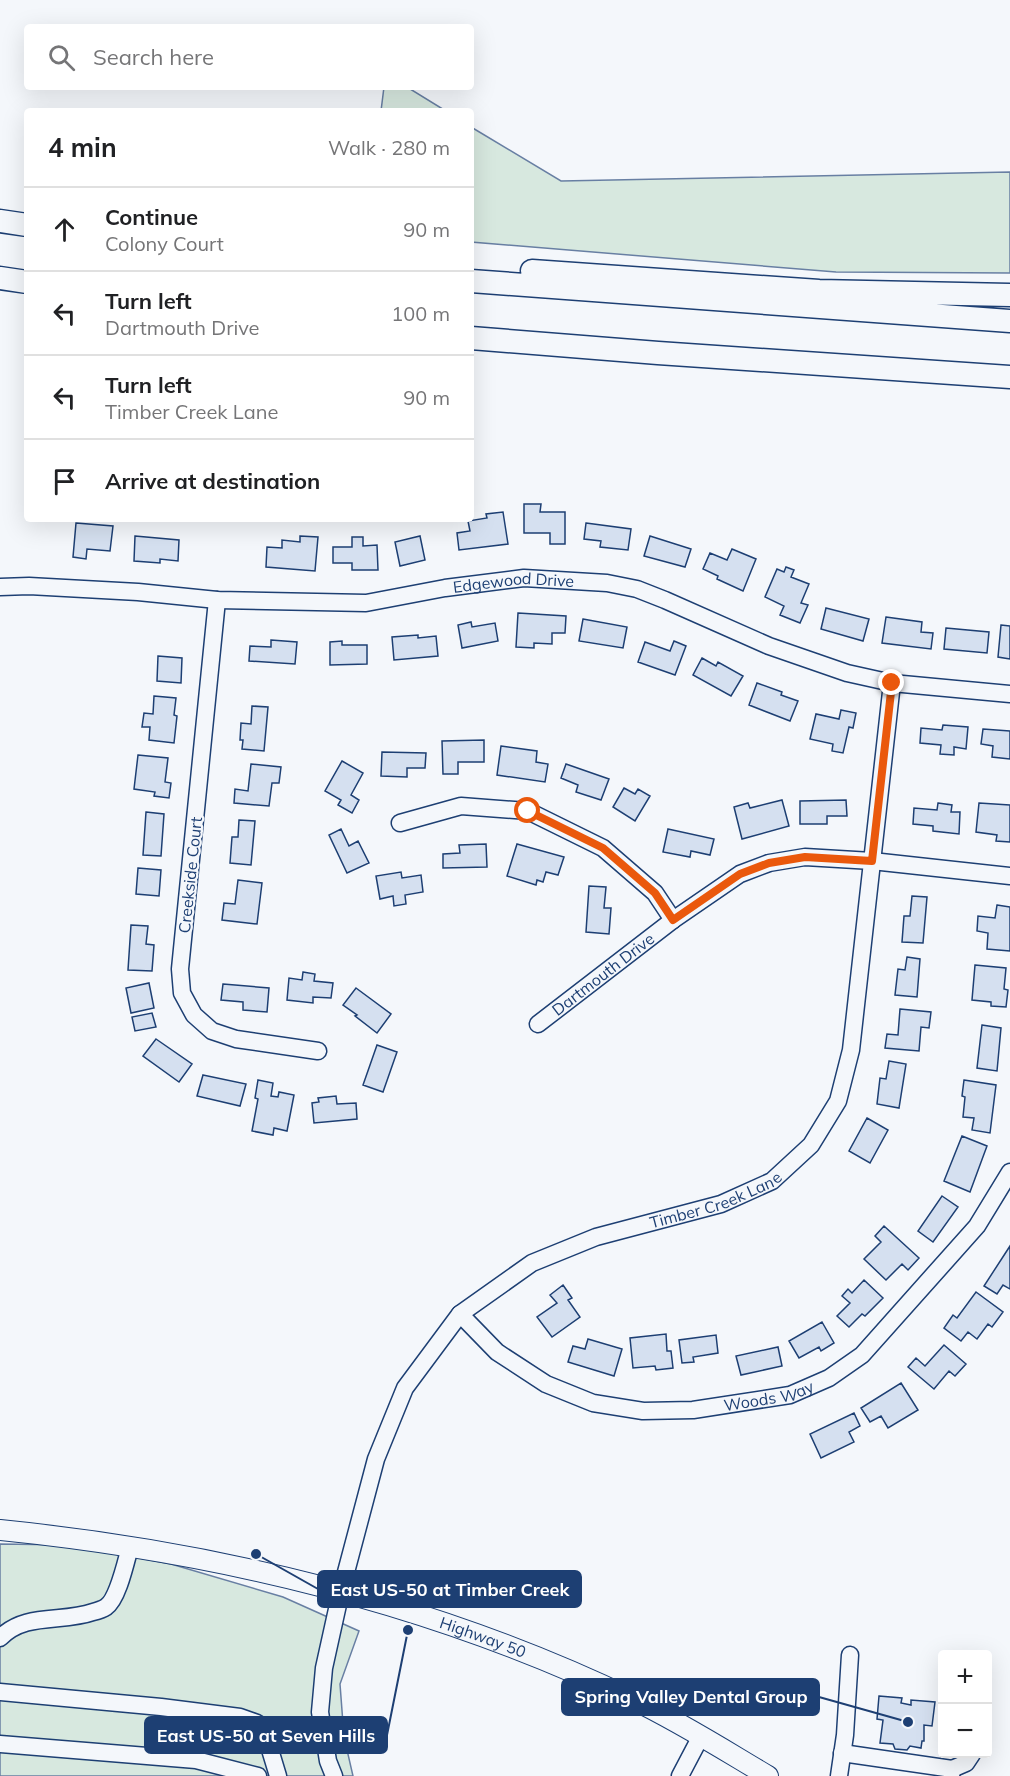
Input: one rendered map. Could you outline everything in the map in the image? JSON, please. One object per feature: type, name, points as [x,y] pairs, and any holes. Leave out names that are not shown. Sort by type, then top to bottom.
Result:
[{"type":"highway","points":[[0,221],[24,225]]},
{"type":"highway","points":[[474,267],[819,291],[1010,295]]},
{"type":"highway","points":[[0,278],[24,282]]},
{"type":"highway","points":[[474,281],[1010,321]]},
{"type":"highway","points":[[474,338],[658,354],[1010,377]]},
{"type":"main road","name":"Highway 50","points":[[0,1530],[130,1547],[215,1562],[304,1581],[375,1600],[460,1628],[562,1668],[634,1700],[768,1776]]},
{"type":"street","name":"Edgewood Drive","points":[[0,587],[29,586],[138,592],[217,600],[366,603],[445,588],[524,578],[607,583],[637,589],[769,646],[847,673],[892,683],[1010,694]]},
{"type":"street","name":"Creekside Court","points":[[217,600],[180,969],[182,993],[194,1015],[212,1031],[236,1039],[318,1051]]},
{"type":"street","name":"Timber Creek Lane","points":[[334,1776],[328,1761],[320,1712],[324,1668],[341,1591],[376,1459],[405,1388],[460,1314],[532,1263],[596,1237],[721,1204],[772,1181],[811,1145],[838,1101],[850,1050],[892,683]]},
{"type":"street","points":[[400,823],[462,806],[528,811],[603,848],[655,893],[673,920]]},
{"type":"street","name":"Dartmouth Drive","points":[[538,1024],[673,920],[740,874],[769,863],[805,857],[872,861],[1010,876]]},
{"type":"street","name":"Woods Way","points":[[460,1314],[497,1352],[516,1365],[546,1384],[593,1403],[643,1411],[693,1410],[790,1395],[829,1378],[862,1355],[977,1226],[1010,1172]]},
{"type":"street","points":[[0,1638],[21,1624],[50,1618],[85,1615],[107,1607],[117,1591],[130,1547]]},
{"type":"street","points":[[839,1776],[845,1735],[850,1656]]},
{"type":"street","points":[[0,1692],[240,1717],[257,1723],[268,1743],[278,1776]]},
{"type":"street","points":[[680,1776],[701,1736]]},
{"type":"street","points":[[0,1744],[195,1760],[258,1776]]},
{"type":"street","points":[[842,1753],[951,1773],[969,1758]]},
{"type":"shaded area","points":[[384,90],[412,90],[441,108],[381,108]]},
{"type":"shaded area","points":[[474,129],[561,181],[1010,172],[1010,273],[836,272],[474,242]]},
{"type":"shaded area","points":[[0,1544],[70,1545],[171,1564],[283,1597],[359,1631],[340,1684],[344,1737],[353,1776],[0,1776]]},
{"type":"building","points":[[524,504],[541,504],[540,512],[565,512],[565,544],[550,544],[550,533],[524,533]]},
{"type":"building","points":[[503,512],[508,544],[459,550],[457,533],[470,531],[468,522],[487,518],[486,514]]},
{"type":"building","points":[[76,523],[113,526],[110,551],[87,549],[86,559],[73,557]]},
{"type":"building","points":[[586,523],[631,529],[628,550],[600,547],[601,541],[584,539]]},
{"type":"building","points":[[135,536],[179,540],[178,561],[160,559],[160,563],[134,561]]},
{"type":"building","points":[[300,536],[318,537],[315,571],[266,567],[267,547],[282,548],[282,540],[300,542]]},
{"type":"building","points":[[420,536],[425,560],[400,566],[395,542]]},
{"type":"building","points":[[650,536],[691,549],[685,567],[644,556]]},
{"type":"building","points":[[352,537],[363,537],[363,546],[377,545],[378,570],[352,570],[352,563],[333,563],[333,547],[352,547]]},
{"type":"building","points":[[732,549],[756,559],[743,591],[717,579],[718,576],[703,569],[710,553],[727,560]]},
{"type":"building","points":[[786,567],[794,570],[791,577],[809,584],[801,603],[808,605],[800,623],[780,615],[784,606],[765,597],[777,569],[784,572]]},
{"type":"building","points":[[826,608],[869,619],[863,641],[821,629]]},
{"type":"building","points":[[518,613],[566,616],[565,633],[552,633],[552,644],[534,643],[534,648],[516,647]]},
{"type":"building","points":[[886,617],[922,622],[921,632],[933,633],[931,649],[882,643]]},
{"type":"building","points":[[583,619],[627,627],[623,648],[579,641]]},
{"type":"building","points":[[471,622],[472,627],[495,623],[498,641],[462,648],[458,625]]},
{"type":"building","points":[[1001,625],[1010,626],[1010,659],[998,657]]},
{"type":"building","points":[[946,628],[989,632],[987,653],[944,649]]},
{"type":"building","points":[[418,635],[418,638],[436,636],[438,656],[394,660],[392,637]]},
{"type":"building","points":[[271,640],[297,642],[295,664],[249,661],[250,646],[271,647]]},
{"type":"building","points":[[342,641],[342,645],[367,645],[367,664],[330,665],[330,642]]},
{"type":"building","points":[[674,641],[686,646],[675,675],[638,662],[645,642],[670,651]]},
{"type":"building","points":[[158,656],[182,658],[181,683],[157,681]]},
{"type":"building","points":[[702,658],[716,666],[718,662],[743,676],[731,696],[693,675]]},
{"type":"building","points":[[757,683],[782,692],[781,695],[798,701],[790,721],[749,705]]},
{"type":"building","points":[[154,696],[176,698],[174,743],[149,740],[150,727],[142,727],[144,713],[153,714]]},
{"type":"building","points":[[252,706],[268,707],[264,751],[242,749],[241,723],[251,724]]},
{"type":"building","points":[[841,710],[856,713],[853,728],[849,727],[843,753],[832,751],[833,744],[810,739],[816,714],[839,719]]},
{"type":"building","points":[[943,725],[968,727],[966,749],[954,747],[954,755],[940,754],[941,745],[920,743],[921,728],[942,730]]},
{"type":"building","points":[[983,729],[1010,731],[1010,759],[992,757],[993,746],[981,744]]},
{"type":"building","points":[[484,740],[484,762],[458,762],[458,774],[443,774],[442,741]]},
{"type":"building","points":[[501,746],[537,751],[536,762],[548,764],[545,782],[497,775]]},
{"type":"building","points":[[382,752],[426,753],[425,768],[407,768],[407,777],[381,776]]},
{"type":"building","points":[[138,755],[168,758],[165,782],[171,783],[169,798],[154,796],[155,792],[134,789]]},
{"type":"building","points":[[342,761],[363,773],[351,795],[359,800],[352,813],[338,805],[341,800],[325,791]]},
{"type":"building","points":[[251,764],[281,767],[279,783],[272,783],[269,806],[234,803],[235,789],[248,791]]},
{"type":"building","points":[[566,764],[609,779],[601,800],[576,792],[578,785],[561,778]]},
{"type":"building","points":[[624,788],[635,794],[638,789],[650,796],[635,821],[613,807]]},
{"type":"building","points":[[782,800],[789,826],[742,839],[734,807],[748,803],[750,808]]},
{"type":"building","points":[[846,800],[847,816],[827,816],[827,824],[800,824],[800,801]]},
{"type":"building","points":[[938,803],[952,805],[951,812],[960,812],[959,834],[933,831],[933,826],[913,824],[914,808],[937,810]]},
{"type":"building","points":[[979,803],[1010,805],[1010,842],[996,841],[997,835],[976,832]]},
{"type":"building","points":[[146,812],[164,814],[161,856],[143,855]]},
{"type":"building","points":[[239,820],[255,821],[251,865],[230,863],[232,837],[238,837]]},
{"type":"building","points":[[341,829],[349,846],[358,841],[369,863],[347,873],[329,835]]},
{"type":"building","points":[[668,829],[714,839],[710,855],[691,851],[690,857],[663,852]]},
{"type":"building","points":[[486,844],[487,867],[443,868],[443,854],[460,853],[459,845]]},
{"type":"building","points":[[517,844],[564,857],[558,875],[546,872],[543,882],[537,880],[536,885],[507,876]]},
{"type":"building","points":[[138,868],[161,870],[159,896],[136,894]]},
{"type":"building","points":[[401,872],[402,878],[421,875],[423,892],[405,895],[406,904],[394,906],[393,896],[380,899],[376,876]]},
{"type":"building","points":[[238,880],[262,883],[257,924],[222,920],[224,903],[235,904]]},
{"type":"building","points":[[589,886],[606,887],[604,908],[611,908],[609,934],[586,932]]},
{"type":"building","points":[[912,896],[927,897],[923,943],[902,942],[904,916],[910,916]]},
{"type":"building","points":[[997,905],[1010,907],[1010,951],[987,949],[988,933],[977,931],[978,916],[995,918]]},
{"type":"building","points":[[131,925],[148,926],[146,944],[154,945],[152,971],[128,970]]},
{"type":"building","points":[[907,957],[920,959],[917,997],[895,995],[898,969],[905,970]]},
{"type":"building","points":[[975,965],[1006,968],[1004,989],[1008,990],[1006,1007],[991,1006],[991,1002],[972,1000]]},
{"type":"building","points":[[303,972],[315,974],[314,981],[333,983],[331,998],[313,997],[313,1003],[287,1000],[289,978],[302,980]]},
{"type":"building","points":[[149,983],[154,1008],[131,1013],[126,988]]},
{"type":"building","points":[[223,984],[269,988],[267,1012],[243,1010],[243,1002],[221,1000]]},
{"type":"building","points":[[356,988],[391,1014],[377,1033],[343,1005]]},
{"type":"building","points":[[900,1009],[931,1012],[929,1028],[921,1027],[919,1051],[885,1048],[887,1034],[898,1035]]},
{"type":"building","points":[[152,1013],[156,1027],[135,1031],[132,1017]]},
{"type":"building","points":[[982,1025],[1001,1028],[997,1071],[977,1068]]},
{"type":"building","points":[[156,1039],[192,1064],[179,1082],[143,1056]]},
{"type":"building","points":[[377,1045],[397,1052],[383,1092],[363,1085]]},
{"type":"building","points":[[889,1061],[906,1064],[899,1108],[877,1104],[880,1078],[886,1079]]},
{"type":"building","points":[[203,1075],[246,1084],[240,1106],[197,1096]]},
{"type":"building","points":[[258,1080],[273,1083],[271,1096],[278,1097],[279,1092],[294,1095],[287,1131],[274,1128],[273,1135],[252,1131],[258,1099],[255,1098]]},
{"type":"building","points":[[964,1080],[996,1085],[990,1133],[972,1130],[974,1118],[963,1117]]},
{"type":"building","points":[[336,1096],[337,1104],[356,1103],[357,1119],[314,1123],[312,1103],[319,1102],[318,1098]]},
{"type":"building","points":[[867,1118],[888,1130],[870,1163],[849,1151]]},
{"type":"building","points":[[962,1136],[987,1146],[970,1192],[944,1181]]},
{"type":"building","points":[[942,1196],[958,1207],[933,1242],[918,1231]]},
{"type":"building","points":[[884,1226],[919,1258],[908,1270],[902,1264],[886,1280],[864,1259],[881,1242],[875,1236]]},
{"type":"building","points":[[1010,1246],[1010,1289],[1003,1285],[997,1294],[984,1286]]},
{"type":"building","points":[[864,1280],[883,1298],[865,1316],[862,1314],[849,1327],[837,1316],[850,1303],[842,1296],[848,1289],[852,1293]]},
{"type":"building","points":[[563,1285],[572,1298],[568,1300],[580,1317],[552,1337],[537,1317],[557,1303],[550,1295]]},
{"type":"building","points":[[976,1292],[1003,1312],[992,1327],[988,1324],[977,1339],[968,1332],[961,1341],[944,1328],[953,1315],[957,1318]]},
{"type":"building","points":[[822,1322],[834,1343],[821,1351],[819,1347],[799,1358],[789,1341]]},
{"type":"building","points":[[666,1334],[667,1351],[671,1351],[673,1368],[656,1370],[655,1366],[633,1368],[630,1338]]},
{"type":"building","points":[[716,1335],[718,1353],[693,1357],[694,1362],[682,1363],[679,1340]]},
{"type":"building","points":[[588,1339],[622,1349],[614,1376],[568,1362],[573,1346],[585,1349]]},
{"type":"building","points":[[944,1345],[966,1364],[955,1376],[949,1371],[934,1389],[908,1367],[916,1358],[925,1366]]},
{"type":"building","points":[[778,1347],[782,1366],[741,1375],[736,1356]]},
{"type":"building","points":[[901,1383],[918,1410],[888,1428],[881,1416],[870,1422],[861,1408]]},
{"type":"building","points":[[854,1413],[860,1426],[849,1432],[854,1442],[821,1458],[810,1434]]},
{"type":"building","points":[[879,1696],[902,1698],[901,1703],[911,1705],[911,1700],[935,1702],[932,1726],[924,1725],[924,1741],[922,1741],[921,1748],[910,1746],[907,1750],[895,1749],[893,1744],[880,1743],[883,1720],[877,1719]]},
{"type":"place","name":"East US-50 at Timber Creek","points":[[256,1554]]},
{"type":"place","name":"East US-50 at Seven Hills","points":[[408,1630]]},
{"type":"place","name":"Spring Valley Dental Group","points":[[908,1722]]},
{"type":"route","points":[[528,811],[603,848],[655,893],[673,920],[740,874],[769,863],[805,857],[872,861],[892,683]]}]
